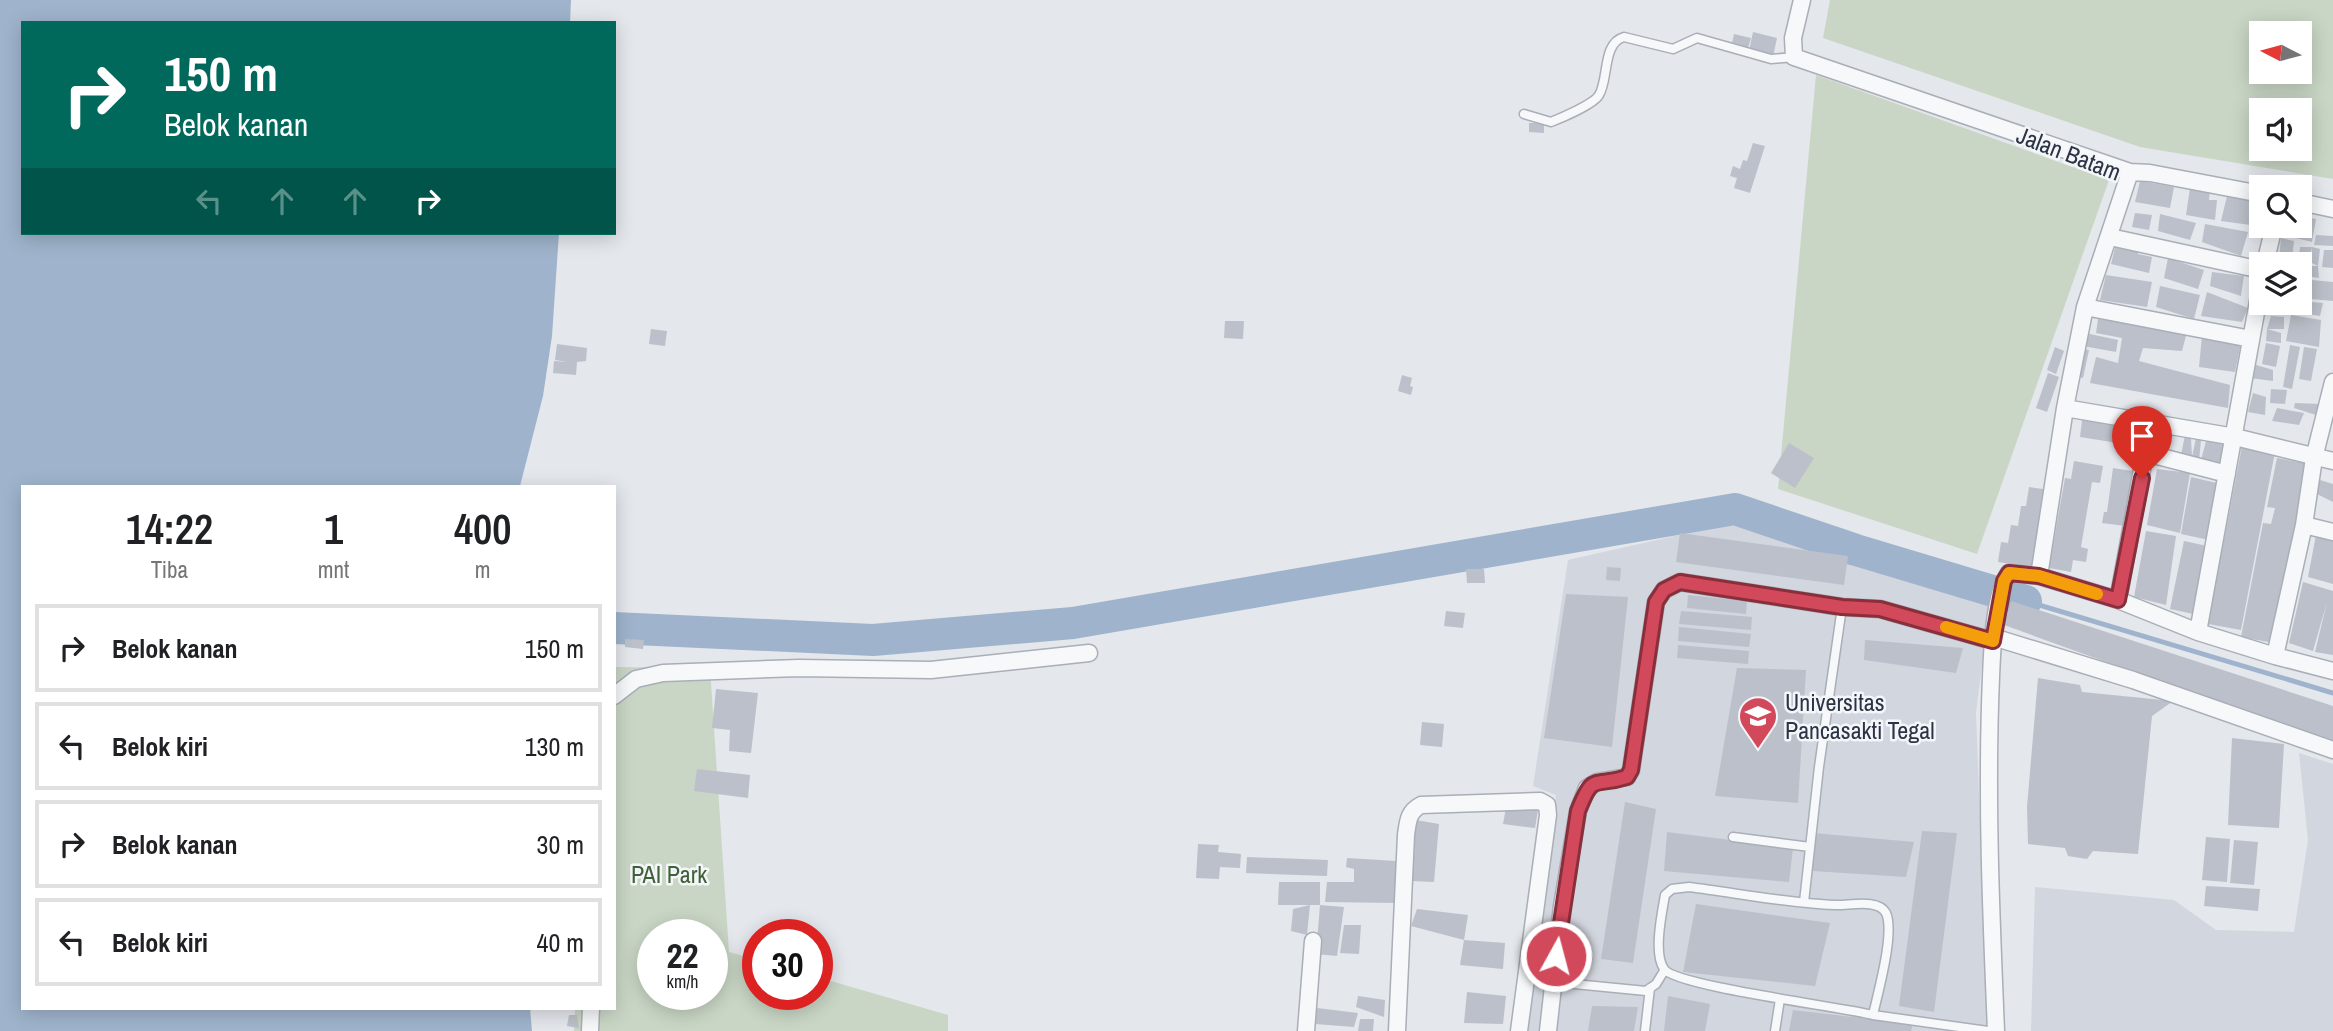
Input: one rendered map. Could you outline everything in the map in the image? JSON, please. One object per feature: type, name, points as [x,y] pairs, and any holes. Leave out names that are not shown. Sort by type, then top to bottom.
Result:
[{"type":"street","points":[[1794,57],[1793,38],[1802,0]]},
{"type":"street","name":"Jalan Batam","points":[[1794,57],[2130,172],[2085,307],[2065,408],[2039,576]]},
{"type":"street","points":[[2130,172],[2150,173],[2249,192]]},
{"type":"street","points":[[2312,205],[2333,209]]},
{"type":"street","points":[[2110,237],[2249,267]]},
{"type":"street","points":[[2085,307],[2251,339]]},
{"type":"street","points":[[2198,632],[2255,315]]},
{"type":"street","points":[[2274,656],[2304,524],[2314,458],[2333,382]]},
{"type":"street","points":[[2065,408],[2235,437],[2333,461]]},
{"type":"street","points":[[2118,600],[2151,421]]},
{"type":"street","points":[[2146,453],[2227,474]]},
{"type":"street","points":[[2304,524],[2333,532]]},
{"type":"street","points":[[1996,1031],[1989,774],[1993,639],[2004,581],[2009,573],[2039,576],[2118,600],[2198,632],[2333,671]]},
{"type":"street","points":[[1548,1031],[1562,906],[1578,811],[1587,788],[1597,782],[1627,777],[1631,770],[1656,602],[1664,590],[1680,582],[1842,607],[1880,609],[2133,680],[2333,750]]},
{"type":"street","points":[[616,694],[636,679],[663,673],[799,668],[931,670],[1089,653]]},
{"type":"street","points":[[1397,1031],[1406,835],[1412,810],[1422,805],[1540,801],[1547,805],[1548,815],[1519,1031]]},
{"type":"street","points":[[1306,1031],[1313,942]]},
{"type":"street","points":[[590,1031],[591,1010]]},
{"type":"lane","points":[[1524,114],[1551,122],[1595,100],[1600,93],[1612,46],[1619,38],[1673,49],[1698,38],[1771,60],[1794,57]]},
{"type":"lane","points":[[1804,902],[1842,607]]},
{"type":"lane","points":[[1733,837],[1810,847]]},
{"type":"lane","points":[[1873,1014],[1886,957],[1888,930],[1887,916],[1883,909],[1869,904],[1835,905],[1689,887],[1672,889],[1665,895],[1659,930],[1660,961],[1664,971],[1675,978],[1780,999],[1845,1007],[1873,1014],[1988,1031]]},
{"type":"lane","points":[[1554,982],[1646,991],[1664,971]]},
{"type":"lane","points":[[1645,1031],[1650,988]]},
{"type":"lane","points":[[1775,1031],[1780,999]]},
{"type":"shaded area","name":"Universitas Pancasakti Tegal","points":[[1728,524],[1856,555],[1990,601],[1976,713],[1991,1031],[1525,1031],[1556,795],[1533,786],[1568,560]]},
{"type":"shaded area","points":[[2299,753],[2333,764],[2333,1031],[2031,1031],[2035,887],[2174,900],[2216,930],[2294,932],[2308,840]]},
{"type":"green space","points":[[1830,0],[2333,0],[2333,179],[2140,147],[1823,38]]},
{"type":"green space","points":[[1816,75],[2109,180],[1977,554],[1778,489]]},
{"type":"green space","name":"PAI Park","points":[[616,667],[710,668],[727,919],[637,919],[637,1010],[728,1010],[728,937],[729,952],[742,956],[742,1010],[833,1010],[833,982],[948,1015],[948,1031],[574,1031],[575,1010],[616,1010]]},
{"type":"water","points":[[0,0],[571,0],[570,21],[21,21],[21,235],[559,235],[552,336],[543,396],[520,485],[21,485],[21,1010],[530,1010],[532,1031],[0,1031]]},
{"type":"building","points":[[1753,32],[1777,38],[1773,57],[1749,51]]},
{"type":"building","points":[[1734,34],[1751,38],[1747,51],[1731,47]]},
{"type":"building","points":[[1529,123],[1544,123],[1544,133],[1529,132]]},
{"type":"building","points":[[1753,143],[1765,146],[1750,193],[1734,188],[1737,178],[1730,176],[1733,166],[1740,169],[1743,160],[1747,161]]},
{"type":"building","points":[[2140,181],[2174,187],[2170,208],[2135,202]]},
{"type":"building","points":[[2190,188],[2210,189],[2209,200],[2217,200],[2215,220],[2186,215]]},
{"type":"building","points":[[2228,192],[2249,196],[2249,225],[2221,221]]},
{"type":"building","points":[[2135,213],[2152,215],[2149,230],[2132,227]]},
{"type":"building","points":[[2160,214],[2196,223],[2190,240],[2158,231]]},
{"type":"building","points":[[2312,218],[2316,219],[2312,242],[2296,238],[2312,238]]},
{"type":"building","points":[[2205,224],[2248,232],[2241,256],[2202,242]]},
{"type":"building","points":[[2316,235],[2333,236],[2333,246],[2314,245]]},
{"type":"building","points":[[2281,238],[2294,241],[2293,252],[2280,252]]},
{"type":"building","points":[[2116,244],[2138,248],[2138,254],[2152,257],[2149,273],[2111,264]]},
{"type":"building","points":[[2300,247],[2312,247],[2311,252],[2299,252]]},
{"type":"building","points":[[2312,247],[2320,249],[2318,266],[2312,263]]},
{"type":"building","points":[[2324,250],[2333,250],[2333,268],[2322,267]]},
{"type":"building","points":[[2168,258],[2204,270],[2198,289],[2164,278]]},
{"type":"building","points":[[2312,266],[2318,266],[2319,278],[2312,277]]},
{"type":"building","points":[[2212,272],[2244,276],[2241,296],[2210,286]]},
{"type":"building","points":[[2106,275],[2152,282],[2147,307],[2100,300]]},
{"type":"building","points":[[2312,280],[2333,282],[2333,301],[2312,299]]},
{"type":"building","points":[[2160,286],[2200,295],[2194,319],[2156,307]]},
{"type":"building","points":[[2207,292],[2248,308],[2242,322],[2201,316]]},
{"type":"building","points":[[2312,302],[2323,303],[2320,316],[2312,315]]},
{"type":"building","points":[[2291,315],[2321,320],[2319,347],[2286,341]]},
{"type":"building","points":[[2271,316],[2284,317],[2284,329],[2267,329]]},
{"type":"building","points":[[2098,319],[2187,332],[2182,351],[2143,348],[2139,361],[2230,385],[2228,408],[2090,383],[2096,357],[2118,363],[2122,338],[2096,333]]},
{"type":"building","points":[[1225,321],[1244,321],[1243,339],[1224,338]]},
{"type":"building","points":[[651,329],[667,331],[665,346],[649,344]]},
{"type":"building","points":[[2267,329],[2281,333],[2281,343],[2266,341]]},
{"type":"building","points":[[2085,333],[2118,340],[2116,352],[2083,346]]},
{"type":"building","points":[[2202,336],[2241,343],[2235,372],[2199,367]]},
{"type":"building","points":[[2266,343],[2280,346],[2276,367],[2262,364]]},
{"type":"building","points":[[557,344],[587,348],[586,361],[577,362],[576,375],[553,373],[554,361],[568,362],[555,360]]},
{"type":"building","points":[[2290,345],[2300,347],[2292,389],[2283,387]]},
{"type":"building","points":[[2055,347],[2064,351],[2056,374],[2047,370]]},
{"type":"building","points":[[2304,347],[2317,349],[2311,381],[2299,379]]},
{"type":"building","points":[[2079,348],[2089,350],[2083,378],[2073,376]]},
{"type":"building","points":[[2253,364],[2273,370],[2273,381],[2250,378]]},
{"type":"building","points":[[2048,373],[2059,377],[2047,412],[2036,408]]},
{"type":"building","points":[[1402,375],[1412,378],[1411,395],[1398,391]]},
{"type":"building","points":[[2271,389],[2287,390],[2285,404],[2270,403]]},
{"type":"building","points":[[2253,393],[2266,397],[2265,415],[2248,412]]},
{"type":"building","points":[[2295,403],[2320,404],[2316,415],[2294,408]]},
{"type":"building","points":[[2277,408],[2304,413],[2299,425],[2272,421]]},
{"type":"building","points":[[2083,413],[2147,423],[2143,447],[2080,437]]},
{"type":"building","points":[[2208,434],[2230,440],[2223,465],[2201,460]]},
{"type":"building","points":[[2185,435],[2191,439],[2192,457],[2196,438],[2201,440],[2199,461],[2181,455]]},
{"type":"building","points":[[1789,443],[1814,458],[1795,488],[1771,473]]},
{"type":"building","points":[[2242,446],[2275,452],[2241,630],[2208,624]]},
{"type":"building","points":[[2277,458],[2309,464],[2274,643],[2241,637],[2263,523],[2271,524],[2275,508],[2267,507]]},
{"type":"building","points":[[2074,461],[2103,466],[2100,483],[2092,482],[2081,547],[2088,549],[2086,562],[2073,560],[2071,572],[2049,568],[2065,478],[2071,479]]},
{"type":"building","points":[[2113,468],[2139,472],[2125,526],[2102,523],[2104,512],[2107,512]]},
{"type":"building","points":[[2157,469],[2190,473],[2180,533],[2147,525]]},
{"type":"building","points":[[2191,477],[2221,484],[2209,540],[2181,534]]},
{"type":"building","points":[[2320,480],[2333,484],[2333,502],[2315,493]]},
{"type":"building","points":[[2029,487],[2050,490],[2036,568],[1998,562],[2001,542],[2008,543],[2011,525],[2018,526],[2021,506],[2026,506]]},
{"type":"building","points":[[2146,531],[2176,536],[2166,605],[2134,597]]},
{"type":"building","points":[[1680,533],[1848,556],[1844,585],[1676,562]]},
{"type":"building","points":[[2316,535],[2333,538],[2333,584],[2308,577]]},
{"type":"building","points":[[2184,541],[2212,547],[2198,615],[2170,609]]},
{"type":"building","points":[[1607,567],[1621,568],[1620,581],[1606,580]]},
{"type":"building","points":[[1466,569],[1484,569],[1485,583],[1467,583]]},
{"type":"building","points":[[2303,582],[2333,591],[2333,655],[2315,652],[2327,602],[2313,651],[2289,643]]},
{"type":"building","points":[[1566,594],[1628,597],[1612,747],[1544,738]]},
{"type":"building","points":[[1688,595],[1747,601],[1746,614],[1687,608]]},
{"type":"building","points":[[2011,601],[2333,706],[2333,744],[2004,625]]},
{"type":"building","points":[[1446,611],[1465,613],[1463,628],[1444,626]]},
{"type":"building","points":[[1681,611],[1752,617],[1751,630],[1679,624]]},
{"type":"building","points":[[1679,627],[1751,634],[1749,647],[1678,641]]},
{"type":"building","points":[[625,639],[644,640],[643,649],[625,647]]},
{"type":"building","points":[[1865,640],[1963,648],[1956,673],[1864,660]]},
{"type":"building","points":[[1678,645],[1749,651],[1748,664],[1677,658]]},
{"type":"building","points":[[1737,668],[1806,670],[1798,803],[1715,796]]},
{"type":"building","points":[[2038,678],[2080,685],[2082,692],[2173,701],[2152,716],[2138,854],[2093,851],[2087,859],[2068,856],[2065,848],[2028,844],[2027,807]]},
{"type":"building","points":[[716,689],[758,693],[751,753],[729,751],[730,730],[712,728]]},
{"type":"building","points":[[1422,722],[1444,724],[1442,747],[1420,745]]},
{"type":"building","points":[[2232,738],[2284,744],[2279,828],[2228,825]]},
{"type":"building","points":[[697,769],[750,775],[748,798],[694,791]]},
{"type":"building","points":[[1625,802],[1656,809],[1633,963],[1601,959]]},
{"type":"building","points":[[1506,808],[1538,810],[1535,828],[1503,824]]},
{"type":"building","points":[[1410,819],[1439,824],[1434,882],[1412,881],[1415,845],[1408,840]]},
{"type":"building","points":[[1922,831],[1957,833],[1934,1012],[1899,1006]]},
{"type":"building","points":[[1667,832],[1793,848],[1789,882],[1664,871]]},
{"type":"building","points":[[1813,833],[1914,842],[1906,877],[1813,871]]},
{"type":"building","points":[[2206,837],[2230,839],[2227,882],[2202,880]]},
{"type":"building","points":[[2234,840],[2258,842],[2254,885],[2230,883]]},
{"type":"building","points":[[1198,844],[1219,845],[1218,852],[1241,854],[1240,868],[1220,867],[1219,879],[1196,878]]},
{"type":"building","points":[[1247,857],[1328,860],[1327,876],[1246,873]]},
{"type":"building","points":[[1347,858],[1396,861],[1395,903],[1325,902],[1327,882],[1354,882],[1354,869],[1346,867]]},
{"type":"building","points":[[1279,882],[1320,882],[1320,905],[1278,905]]},
{"type":"building","points":[[2206,886],[2260,889],[2258,911],[2204,906]]},
{"type":"building","points":[[1696,904],[1830,923],[1815,986],[1683,972]]},
{"type":"building","points":[[1310,905],[1307,935],[1291,931],[1293,909]]},
{"type":"building","points":[[1320,905],[1344,907],[1337,956],[1316,954]]},
{"type":"building","points":[[1417,909],[1468,915],[1464,940],[1411,926]]},
{"type":"building","points":[[1344,925],[1361,925],[1359,954],[1340,953]]},
{"type":"building","points":[[1464,940],[1505,943],[1503,969],[1460,965]]},
{"type":"building","points":[[1467,992],[1506,996],[1503,1024],[1464,1023]]},
{"type":"building","points":[[1358,996],[1385,1000],[1384,1017],[1356,1007]]},
{"type":"building","points":[[1668,996],[1710,1004],[1705,1031],[1664,1031]]},
{"type":"building","points":[[1592,1006],[1638,1007],[1634,1031],[1588,1031]]},
{"type":"building","points":[[1317,1008],[1358,1013],[1354,1027],[1315,1024]]},
{"type":"building","points":[[1793,1010],[1913,1024],[1911,1031],[1789,1031]]},
{"type":"building","points":[[569,1015],[577,1015],[579,1028],[567,1026]]},
{"type":"building","points":[[1360,1019],[1374,1019],[1373,1031],[1358,1031]]},
{"type":"waterway","points":[[616,628],[873,640],[1073,623],[1735,509],[1856,550],[2026,601]]},
{"type":"waterway","points":[[2026,601],[2333,693]]},
{"type":"slow traffic","points":[[1946,627],[1993,641],[2004,581],[2009,573],[2039,576],[2097,594]]},
{"type":"place","name":"Universitas Pancasakti Tegal","points":[[1758,750]]},
{"type":"route","points":[[1556,956],[1578,811],[1587,788],[1597,782],[1627,777],[1631,770],[1656,602],[1664,590],[1680,582],[1842,607],[1880,609],[1993,641],[2004,581],[2009,573],[2039,576],[2118,600],[2142,478]]}]
